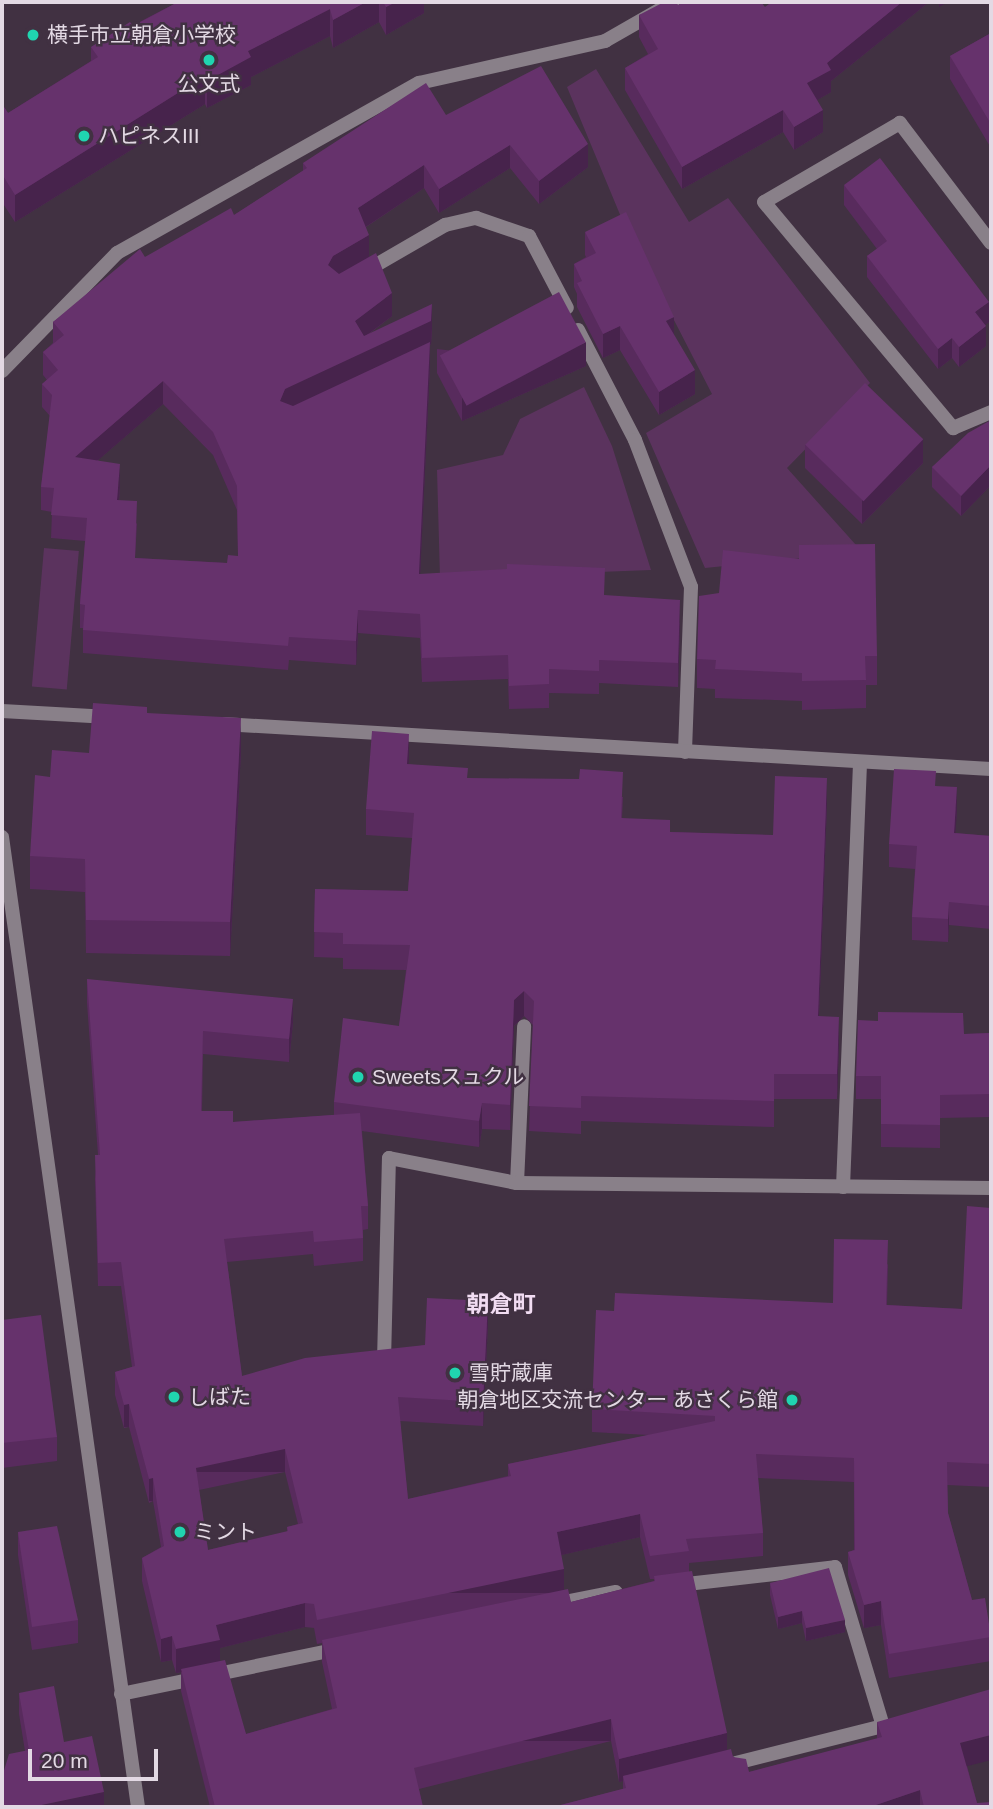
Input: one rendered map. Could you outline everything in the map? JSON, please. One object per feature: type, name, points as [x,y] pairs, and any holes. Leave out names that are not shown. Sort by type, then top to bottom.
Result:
[{"type":"street","points":[[2,371],[117,253],[419,83],[605,41],[673,2]]},
{"type":"street","points":[[991,243],[900,123],[764,202],[953,428],[991,412]]},
{"type":"street","points":[[350,281],[445,225],[476,218],[528,236],[553,298],[635,440],[691,587],[685,752]]},
{"type":"street","points":[[2,711],[129,719]]},
{"type":"street","points":[[213,723],[991,769]]},
{"type":"street","points":[[843,1187],[860,762]]},
{"type":"street","points":[[2,837],[138,1807]]},
{"type":"street","points":[[517,1183],[524,1026]]},
{"type":"street","points":[[384,1361],[389,1158],[517,1183],[991,1188]]},
{"type":"street","points":[[659,1587],[835,1567],[883,1726],[713,1768]]},
{"type":"street","points":[[537,1608],[632,1591]]},
{"type":"street","points":[[121,1694],[349,1647]]},
{"type":"shaded area","points":[[596,69],[689,222],[728,198],[870,383],[787,468],[856,545],[823,556],[705,568],[646,433],[712,394],[621,217],[567,87]]},
{"type":"shaded area","points":[[584,387],[612,446],[651,570],[440,578],[437,470],[503,455],[520,419]]},
{"type":"shaded area","points":[[44,548],[79,551],[67,690],[32,686]]},
{"type":"building","points":[[178,2],[366,2],[333,20],[330,9],[248,51],[251,57],[207,81],[205,76],[15,195],[2,174],[2,104],[8,113],[98,57],[91,47],[130,22],[133,26]]},
{"type":"building","points":[[383,2],[396,2],[386,7]]},
{"type":"building","points":[[664,2],[676,2],[678,5],[683,2],[761,2],[765,7],[772,2],[902,2],[827,63],[831,70],[807,83],[823,110],[794,127],[783,110],[682,167],[625,68],[658,49],[639,15]]},
{"type":"building","points":[[991,33],[991,124],[950,56]]},
{"type":"building","points":[[541,66],[588,144],[539,181],[510,145],[439,189],[424,165],[358,208],[369,235],[333,256],[328,265],[339,274],[376,253],[392,293],[355,321],[364,336],[432,304],[431,321],[285,389],[280,401],[293,406],[430,342],[419,574],[507,569],[507,564],[605,568],[604,595],[680,600],[678,663],[599,660],[599,671],[549,669],[549,684],[509,686],[508,655],[422,658],[420,614],[358,610],[356,641],[289,637],[288,646],[83,630],[85,605],[80,604],[87,518],[51,515],[54,488],[41,487],[52,395],[42,384],[58,370],[43,352],[64,335],[53,322],[140,249],[145,257],[231,208],[234,215],[307,168],[303,163],[426,83],[446,115]],"holes":[[[163,381],[213,432],[237,486],[238,556],[228,555],[227,563],[135,558],[137,501],[117,500],[120,464],[75,457]]]},
{"type":"building","points":[[880,158],[989,302],[975,312],[986,326],[959,347],[952,338],[938,349],[867,256],[887,241],[844,185]]},
{"type":"building","points":[[626,212],[674,317],[666,321],[695,370],[659,392],[620,326],[603,334],[577,283],[582,281],[574,264],[596,253],[585,232]]},
{"type":"building","points":[[559,292],[586,342],[467,406],[440,355]]},
{"type":"building","points":[[865,383],[923,439],[864,501],[805,445]]},
{"type":"building","points":[[991,420],[991,465],[961,496],[932,467],[968,433]]},
{"type":"building","points":[[875,544],[877,656],[865,656],[866,680],[802,681],[802,673],[715,669],[716,660],[697,659],[699,596],[719,593],[723,550],[799,559],[799,545]]},
{"type":"building","points":[[93,703],[147,707],[147,713],[241,718],[230,922],[86,920],[85,859],[30,856],[35,775],[50,777],[52,750],[89,753]]},
{"type":"building","points":[[372,731],[409,734],[407,764],[468,768],[467,778],[579,779],[580,769],[623,772],[621,818],[670,820],[670,832],[773,835],[775,776],[827,778],[818,1016],[839,1017],[837,1074],[774,1074],[774,1101],[581,1096],[581,1108],[529,1106],[534,1001],[524,991],[514,1000],[510,1105],[482,1103],[479,1121],[334,1102],[343,1018],[399,1026],[410,945],[343,944],[343,933],[314,932],[315,889],[408,891],[414,813],[366,809]]},
{"type":"building","points":[[894,769],[936,771],[935,786],[957,787],[954,833],[991,836],[991,906],[949,902],[948,919],[912,917],[917,846],[889,844]]},
{"type":"building","points":[[87,979],[293,999],[289,1039],[203,1031],[201,1111],[233,1111],[233,1122],[360,1113],[368,1206],[361,1206],[363,1238],[314,1242],[313,1231],[224,1239],[242,1376],[305,1358],[425,1345],[427,1298],[488,1301],[483,1402],[398,1397],[408,1499],[511,1476],[508,1464],[715,1421],[715,1416],[592,1409],[596,1310],[614,1311],[615,1293],[833,1303],[834,1239],[888,1240],[886,1305],[962,1309],[967,1206],[991,1208],[991,1464],[947,1462],[948,1513],[972,1600],[985,1598],[991,1637],[889,1654],[881,1601],[864,1605],[848,1552],[855,1550],[854,1458],[756,1454],[763,1533],[686,1539],[689,1551],[650,1556],[640,1514],[557,1532],[564,1569],[317,1620],[314,1604],[305,1603],[216,1625],[220,1640],[176,1649],[172,1636],[161,1639],[142,1558],[164,1546],[153,1478],[149,1479],[129,1404],[124,1405],[115,1372],[135,1366],[121,1262],[98,1263],[95,1155],[100,1155]],"holes":[[[285,1449],[303,1523],[287,1527],[288,1531],[208,1550],[196,1468]]]},
{"type":"building","points":[[878,1012],[963,1013],[964,1034],[991,1033],[991,1094],[940,1095],[940,1125],[881,1124],[881,1076],[856,1076],[858,1020],[878,1021]]},
{"type":"building","points":[[41,1315],[57,1437],[2,1443],[2,1320]]},
{"type":"building","points":[[57,1526],[78,1620],[32,1627],[18,1532]]},
{"type":"building","points":[[829,1568],[845,1620],[806,1628],[802,1611],[778,1617],[770,1583]]},
{"type":"building","points":[[692,1571],[727,1733],[619,1759],[611,1719],[414,1768],[423,1807],[215,1807],[181,1669],[225,1660],[246,1734],[337,1708],[322,1640],[568,1589],[571,1602],[655,1581],[654,1576]]},
{"type":"building","points":[[54,1686],[64,1742],[92,1736],[104,1792],[32,1807],[2,1807],[2,1777],[9,1754],[29,1750],[19,1693]]},
{"type":"building","points":[[991,1689],[991,1735],[960,1743],[977,1803],[991,1802],[991,1807],[924,1807],[920,1790],[870,1807],[553,1807],[626,1788],[623,1776],[731,1749],[733,1757],[746,1759],[749,1772],[882,1737],[877,1722]]},
{"type":"place","name":"横手市立朝倉小学校","points":[[33,35]]},
{"type":"place","name":"公文式","points":[[209,60]]},
{"type":"place","name":"ハピネスIII","points":[[84,136]]},
{"type":"place","name":"Sweetsスュクル","points":[[358,1077]]},
{"type":"place","name":"雪貯蔵庫","points":[[455,1373]]},
{"type":"place","name":"しばた","points":[[174,1397]]},
{"type":"place","name":"朝倉地区交流センター あさくら館","points":[[792,1400]]},
{"type":"place","name":"ミント","points":[[180,1532]]},
{"type":"district","name":"朝倉町","points":[[501,1304]]}]
